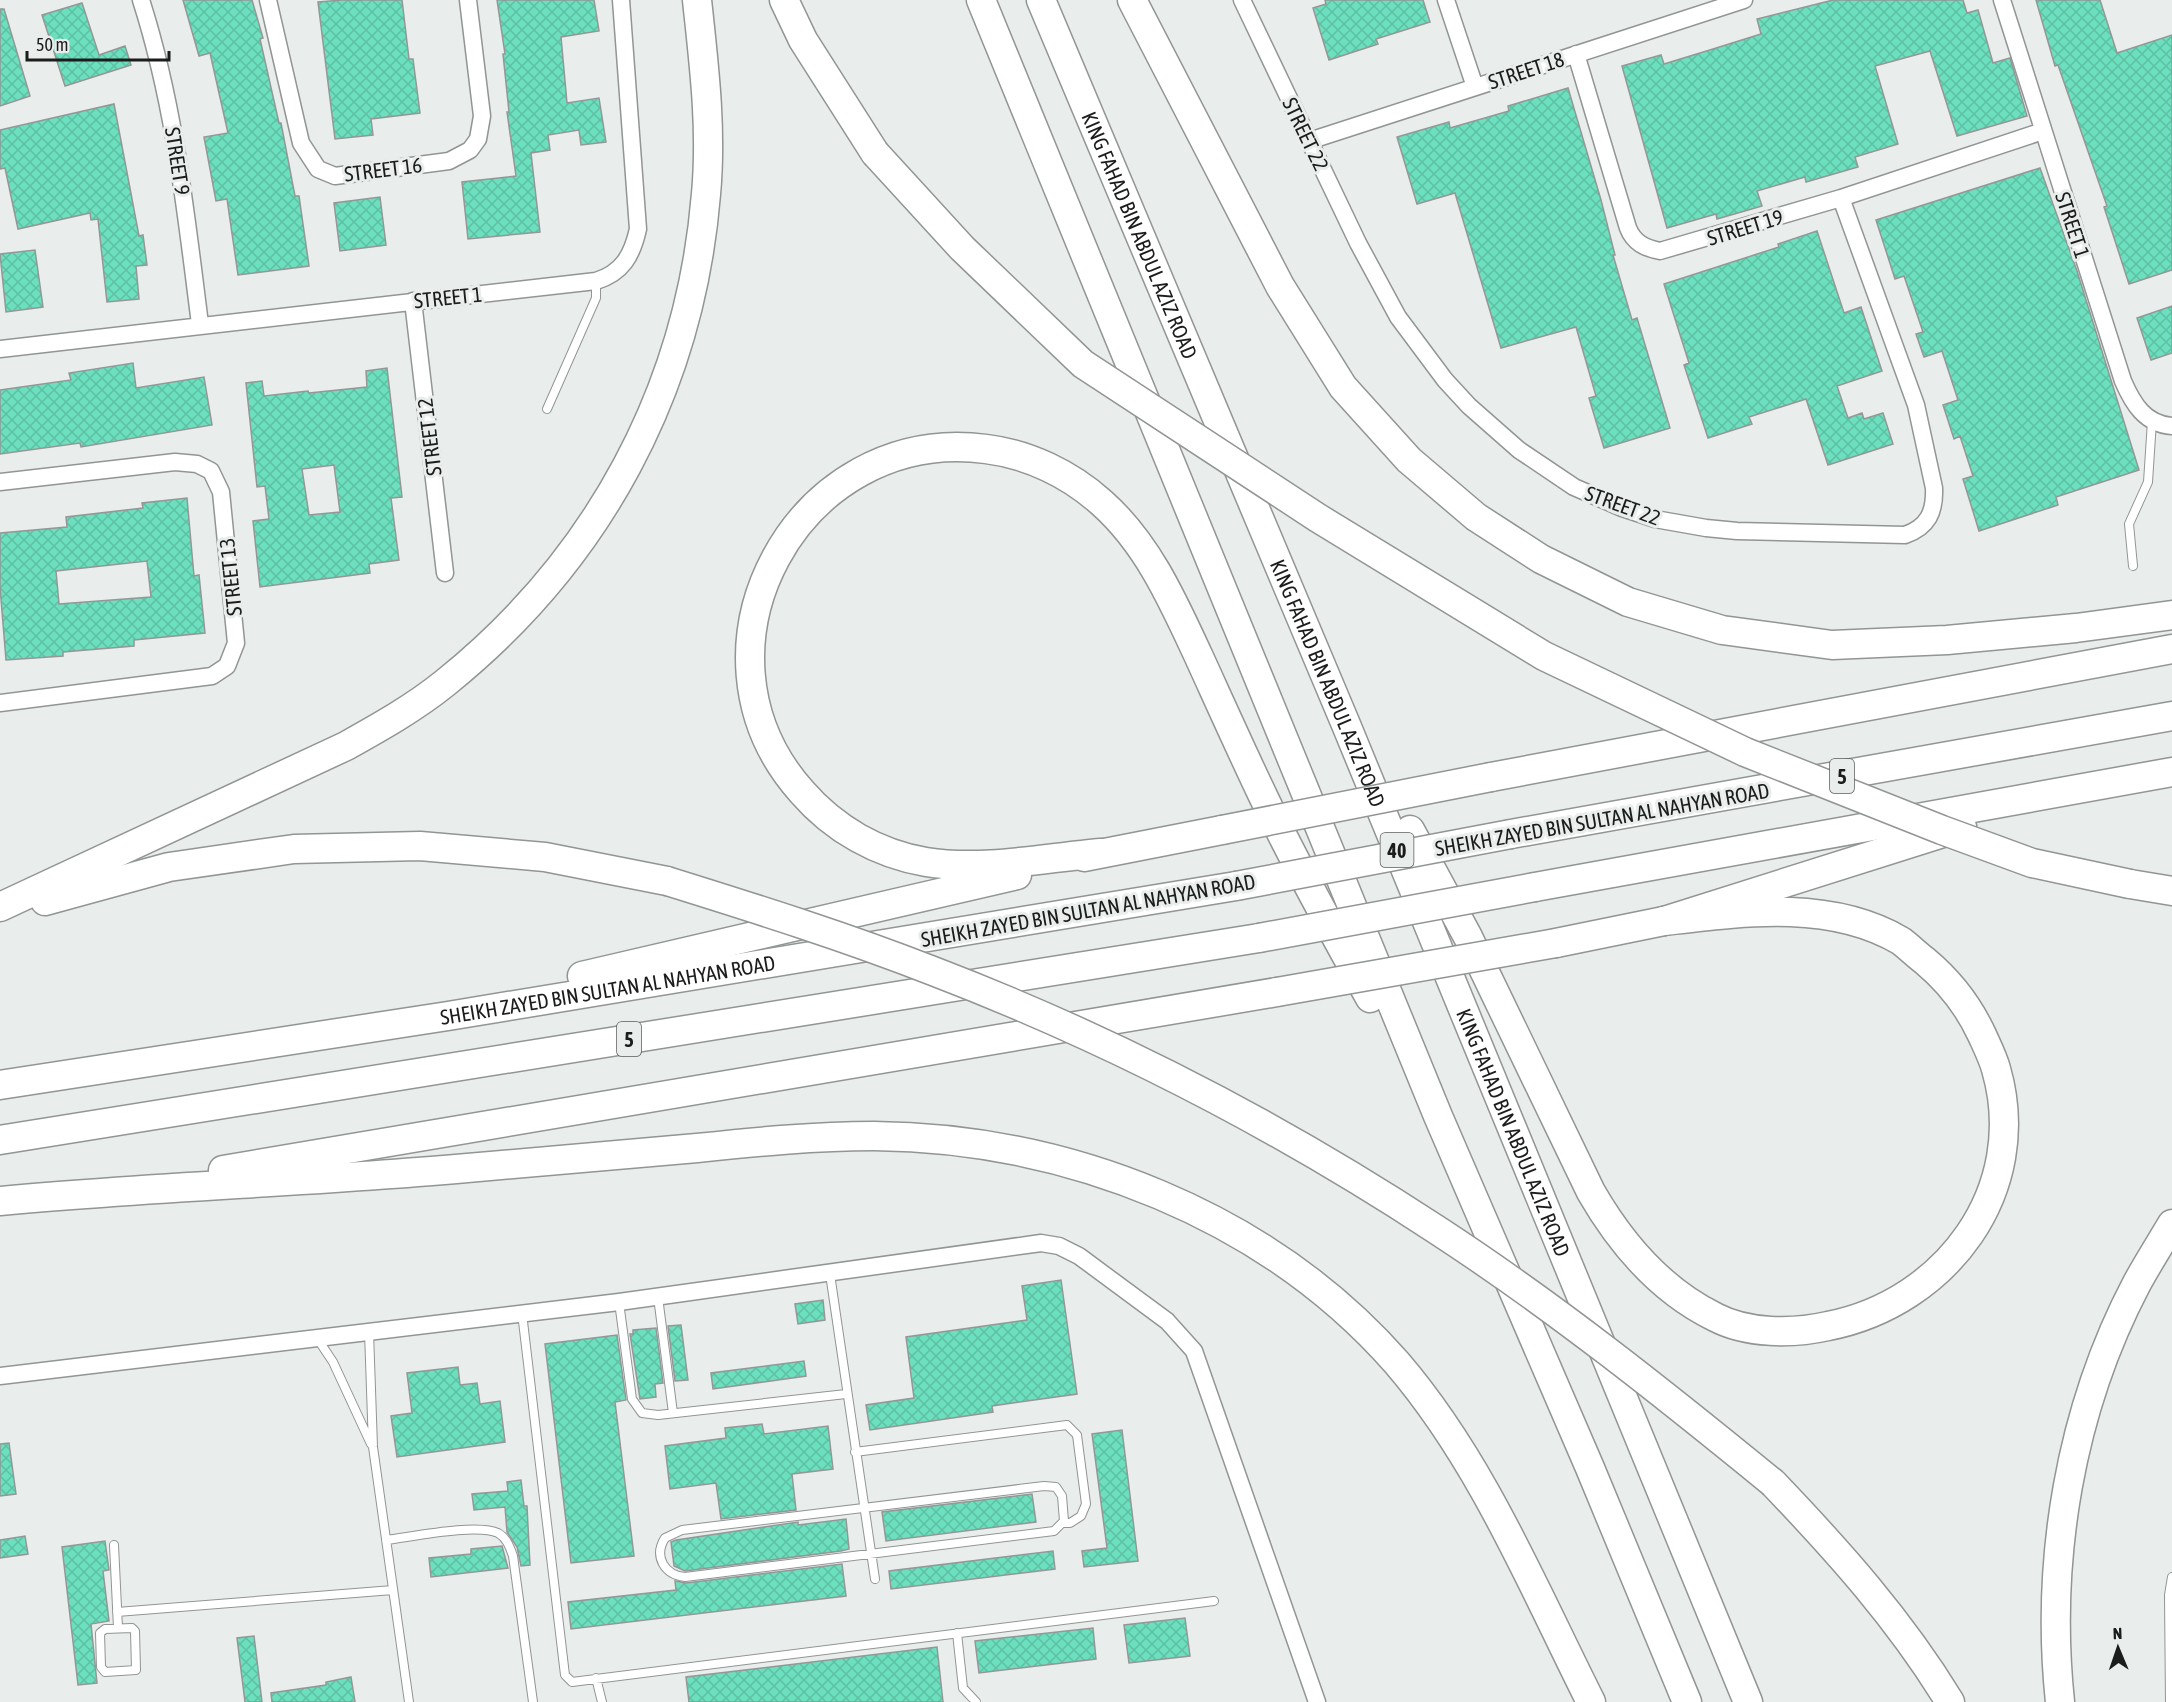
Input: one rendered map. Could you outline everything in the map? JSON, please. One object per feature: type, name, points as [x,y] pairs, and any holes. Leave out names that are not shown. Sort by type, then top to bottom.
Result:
[{"type":"highway","points":[[0,907],[346,747],[400,715],[481,652],[552,578],[620,483],[656,406],[680,337],[702,234],[706,193],[708,107],[697,0]]},
{"type":"highway","points":[[784,0],[803,40],[875,153],[962,248],[1083,364],[1318,518],[1544,656],[1745,752],[1942,831],[2032,863],[2172,891]]},
{"type":"highway","points":[[981,0],[1438,1116],[1590,1468],[1687,1702]]},
{"type":"highway","name":"KING FAHAD BIN ABDUL AZIZ ROAD","points":[[1041,0],[1347,727],[1748,1702]]},
{"type":"highway","points":[[1132,0],[1280,286],[1343,387],[1409,460],[1476,518],[1541,559],[1628,602],[1722,630],[1832,645],[1947,640],[2076,628],[2172,615]]},
{"type":"highway","points":[[1101,853],[966,865],[924,862],[903,857],[863,841],[826,816],[810,801],[782,766],[761,724],[755,702],[750,662],[754,623],[765,580],[787,537],[818,501],[837,485],[865,468],[902,453],[951,446],[974,447],[1019,456],[1062,474],[1100,501],[1118,518],[1166,587],[1304,878],[1438,1116]]},
{"type":"highway","points":[[448,1016],[512,994],[558,982],[861,913],[1101,853],[2172,649]]},
{"type":"highway","name":"SHEIKH ZAYED BIN SULTAN AL NAHYAN ROAD","points":[[0,1085],[448,1016],[1236,886],[1511,834],[2172,716]]},
{"type":"highway","points":[[82,1193],[435,1136],[1277,992],[1556,943],[1664,921],[1744,912],[1780,912],[1851,921],[1900,941],[1942,975],[1974,1018],[1996,1068],[2004,1124],[2000,1162],[1986,1208],[1955,1256],[1934,1276],[1886,1306],[1846,1323],[1814,1329],[1781,1331],[1748,1327],[1716,1318],[1656,1277],[1631,1252],[1609,1223],[1591,1192],[1468,937],[1430,866],[1347,727]]},
{"type":"highway","points":[[1664,921],[1990,818],[2161,775]]},
{"type":"highway","name":"5","points":[[0,1140],[1259,938],[2161,775]]},
{"type":"highway","points":[[0,916],[169,867],[294,849],[420,846],[545,857],[667,881],[802,923],[934,971],[1065,1026],[1192,1088],[1315,1155],[1445,1236],[1552,1309],[1664,1394],[1773,1483],[1844,1556],[1896,1621],[1950,1702]]},
{"type":"highway","points":[[0,1201],[82,1193],[319,1180],[761,1142],[874,1136],[1002,1146],[1108,1174],[1197,1211],[1270,1253],[1336,1304],[1395,1362],[1444,1425],[1493,1508],[1591,1702]]},
{"type":"highway","points":[[2060,1702],[2056,1659],[2056,1597],[2061,1529],[2071,1468],[2087,1405],[2106,1353],[2137,1284],[2172,1224]]},
{"type":"street","name":"STREET 9","points":[[141,0],[159,59],[177,144],[200,324]]},
{"type":"street","name":"STREET 16","points":[[268,0],[301,143],[318,169],[335,176],[449,161],[470,150],[482,129],[482,116],[468,0]]},
{"type":"street","name":"STREET 1","points":[[0,349],[200,324],[596,281],[619,270],[632,249],[638,229],[621,0]]},
{"type":"street","name":"STREET 22","points":[[1242,0],[1376,280],[1420,348],[1469,406],[1495,430],[1548,471],[1614,505],[1683,525],[1737,531],[1905,535],[1923,526],[1932,511],[1935,500],[1932,471],[1916,405],[1841,198]]},
{"type":"street","points":[[1446,0],[1475,87]]},
{"type":"street","name":"STREET 18","points":[[1309,141],[1576,54],[1711,5],[1744,0]]},
{"type":"street","name":"STREET 1","points":[[2002,0],[2123,381],[2137,408],[2152,421]]},
{"type":"street","name":"STREET 19","points":[[1576,54],[1630,234],[1642,246],[1669,251],[2043,132]]},
{"type":"street","name":"STREET 12","points":[[413,301],[445,573]]},
{"type":"street","points":[[2152,421],[2172,426]]},
{"type":"street","name":"STREET 13","points":[[0,482],[164,462],[197,464],[211,471],[221,492],[236,643],[227,666],[212,676],[0,703]]},
{"type":"street","points":[[0,1376],[619,1302],[1050,1244],[1079,1256],[1178,1330],[1187,1340],[1200,1363],[1317,1702]]},
{"type":"lane","points":[[548,409],[596,298],[596,281]]},
{"type":"lane","points":[[2133,566],[2130,524],[2148,482],[2152,421]]},
{"type":"lane","points":[[830,1274],[875,1580]]},
{"type":"lane","points":[[658,1297],[673,1413]]},
{"type":"lane","points":[[619,1302],[633,1403],[638,1410],[646,1414],[846,1394]]},
{"type":"lane","points":[[522,1313],[565,1675],[572,1682],[1214,1601]]},
{"type":"lane","points":[[369,1332],[373,1447],[409,1702]]},
{"type":"lane","points":[[317,1337],[333,1362],[373,1447]]},
{"type":"lane","points":[[855,1452],[1067,1425],[1077,1435],[1086,1504],[1081,1516],[1049,1532],[685,1576],[670,1573],[662,1562],[660,1556],[665,1538],[682,1530],[1052,1486],[1059,1490],[1062,1496],[1065,1512],[1063,1523]]},
{"type":"lane","points":[[386,1540],[476,1529],[498,1533],[505,1538],[513,1556],[533,1702]]},
{"type":"lane","points":[[114,1545],[118,1628]]},
{"type":"lane","points":[[2170,1702],[2169,1595],[2172,1577]]},
{"type":"lane","points":[[117,1612],[393,1590]]},
{"type":"lane","points":[[130,1627],[135,1631],[137,1667],[133,1671],[106,1673],[102,1669],[99,1633],[103,1629],[118,1628],[130,1627]]},
{"type":"lane","points":[[957,1633],[963,1688],[975,1702]]},
{"type":"lane","points":[[596,1678],[602,1702]]},
{"type":"building","points":[[183,0],[252,0],[263,38],[260,39],[279,123],[281,123],[295,196],[299,196],[309,266],[238,275],[227,199],[216,201],[204,137],[228,133],[210,53],[199,56]]},
{"type":"building","points":[[402,0],[409,59],[413,59],[420,113],[371,119],[373,135],[335,139],[318,2]]},
{"type":"building","points":[[497,0],[594,0],[599,31],[561,37],[567,103],[599,98],[606,142],[581,145],[579,130],[548,135],[550,150],[531,153],[540,232],[468,239],[462,182],[516,176],[507,112],[509,112],[503,54],[505,54]]},
{"type":"building","points":[[1325,0],[1423,0],[1430,22],[1376,39],[1378,44],[1329,60],[1313,8],[1326,4]]},
{"type":"building","points":[[1833,0],[1963,0],[1967,13],[1978,10],[1993,63],[2010,58],[2027,116],[1957,136],[1930,51],[1875,66],[1898,144],[1855,157],[1858,167],[1806,182],[1805,177],[1757,191],[1762,206],[1717,219],[1716,214],[1667,228],[1622,66],[1661,55],[1664,64],[1761,34],[1757,19]]},
{"type":"building","points":[[2036,0],[2100,0],[2117,53],[2172,35],[2172,270],[2129,284],[2104,207],[2107,206],[2058,65],[2055,66]]},
{"type":"building","points":[[82,3],[99,55],[125,46],[131,65],[65,86],[42,15]]},
{"type":"building","points":[[0,9],[4,9],[30,96],[0,106]]},
{"type":"building","points":[[1568,88],[1601,200],[1615,255],[1613,255],[1632,320],[1637,318],[1670,428],[1604,448],[1589,398],[1596,396],[1576,327],[1501,348],[1455,193],[1417,204],[1397,137],[1449,122],[1450,128],[1509,111],[1508,106]]},
{"type":"building","points":[[114,104],[139,236],[143,235],[147,265],[136,266],[139,299],[107,302],[98,219],[91,220],[90,213],[18,229],[5,168],[0,169],[0,130]]},
{"type":"building","points":[[2040,168],[2077,271],[2139,470],[2056,497],[2058,505],[1979,531],[1963,479],[1973,476],[1960,436],[1954,439],[1943,405],[1958,400],[1942,351],[1924,357],[1916,334],[1923,332],[1904,276],[1895,279],[1876,220]]},
{"type":"building","points":[[380,197],[386,245],[340,251],[334,203]]},
{"type":"building","points":[[1817,231],[1844,313],[1861,307],[1882,371],[1837,386],[1848,418],[1862,413],[1864,419],[1883,413],[1893,444],[1828,465],[1806,399],[1749,417],[1752,424],[1708,438],[1684,365],[1689,363],[1664,284],[1779,247],[1778,244]]},
{"type":"building","points":[[35,250],[43,307],[6,312],[0,254]]},
{"type":"building","points":[[2172,306],[2172,353],[2151,360],[2137,318]]},
{"type":"building","points":[[133,363],[136,388],[204,377],[212,425],[81,447],[80,443],[0,454],[0,390],[71,380],[69,373]]},
{"type":"building","points":[[387,368],[402,497],[391,498],[399,560],[369,564],[370,573],[260,587],[253,521],[269,519],[265,486],[257,487],[246,383],[262,381],[264,396],[308,391],[309,393],[367,387],[366,371]],"holes":[[[334,465],[340,512],[309,515],[302,469]]]},
{"type":"building","points":[[187,498],[194,576],[199,575],[205,633],[134,640],[134,646],[63,652],[63,656],[6,660],[0,587],[0,533],[67,527],[66,517],[143,508],[142,503]],"holes":[[[147,561],[151,597],[59,604],[56,571]]]},
{"type":"building","points":[[1061,1280],[1077,1394],[992,1406],[993,1412],[870,1430],[866,1405],[914,1398],[906,1337],[1027,1320],[1022,1286]]},
{"type":"building","points":[[823,1300],[825,1320],[798,1324],[795,1304]]},
{"type":"building","points":[[681,1325],[688,1380],[675,1381],[668,1326]]},
{"type":"building","points":[[656,1328],[663,1383],[655,1384],[656,1397],[640,1399],[630,1334],[633,1334],[633,1330]]},
{"type":"building","points":[[617,1335],[626,1400],[615,1402],[634,1556],[571,1563],[545,1344]]},
{"type":"building","points":[[804,1361],[806,1376],[713,1389],[711,1373]]},
{"type":"building","points":[[458,1367],[460,1385],[477,1383],[480,1404],[500,1401],[505,1442],[397,1457],[391,1416],[412,1413],[407,1373]]},
{"type":"building","points":[[762,1424],[764,1434],[828,1426],[833,1469],[792,1474],[796,1510],[721,1519],[716,1483],[670,1489],[665,1446],[726,1438],[725,1428]]},
{"type":"building","points":[[1122,1430],[1138,1561],[1084,1567],[1082,1551],[1107,1548],[1092,1434]]},
{"type":"building","points":[[9,1443],[16,1494],[0,1496],[0,1444]]},
{"type":"building","points":[[521,1480],[524,1506],[527,1506],[530,1565],[521,1566],[517,1547],[507,1532],[505,1507],[474,1510],[472,1494],[508,1491],[507,1482]]},
{"type":"building","points":[[1032,1494],[1036,1522],[886,1541],[882,1512]]},
{"type":"building","points":[[846,1519],[849,1549],[685,1571],[674,1566],[671,1542],[676,1540],[798,1522],[798,1525]]},
{"type":"building","points":[[25,1536],[28,1554],[0,1558],[0,1540]]},
{"type":"building","points":[[105,1541],[109,1570],[103,1571],[109,1621],[91,1624],[97,1683],[78,1685],[62,1547]]},
{"type":"building","points":[[502,1546],[508,1568],[431,1577],[429,1558],[471,1554],[471,1549]]},
{"type":"building","points":[[1053,1551],[1055,1569],[891,1589],[889,1571]]},
{"type":"building","points":[[842,1564],[846,1596],[571,1629],[568,1602],[676,1590],[675,1581],[686,1583]]},
{"type":"building","points":[[1185,1618],[1190,1656],[1129,1663],[1124,1625]]},
{"type":"building","points":[[1093,1628],[1096,1659],[979,1673],[975,1641]]},
{"type":"building","points":[[254,1636],[262,1702],[245,1702],[237,1638]]},
{"type":"building","points":[[937,1647],[943,1702],[689,1702],[686,1677]]},
{"type":"building","points":[[351,1677],[355,1702],[272,1702],[271,1693],[326,1685],[326,1682]]}]
